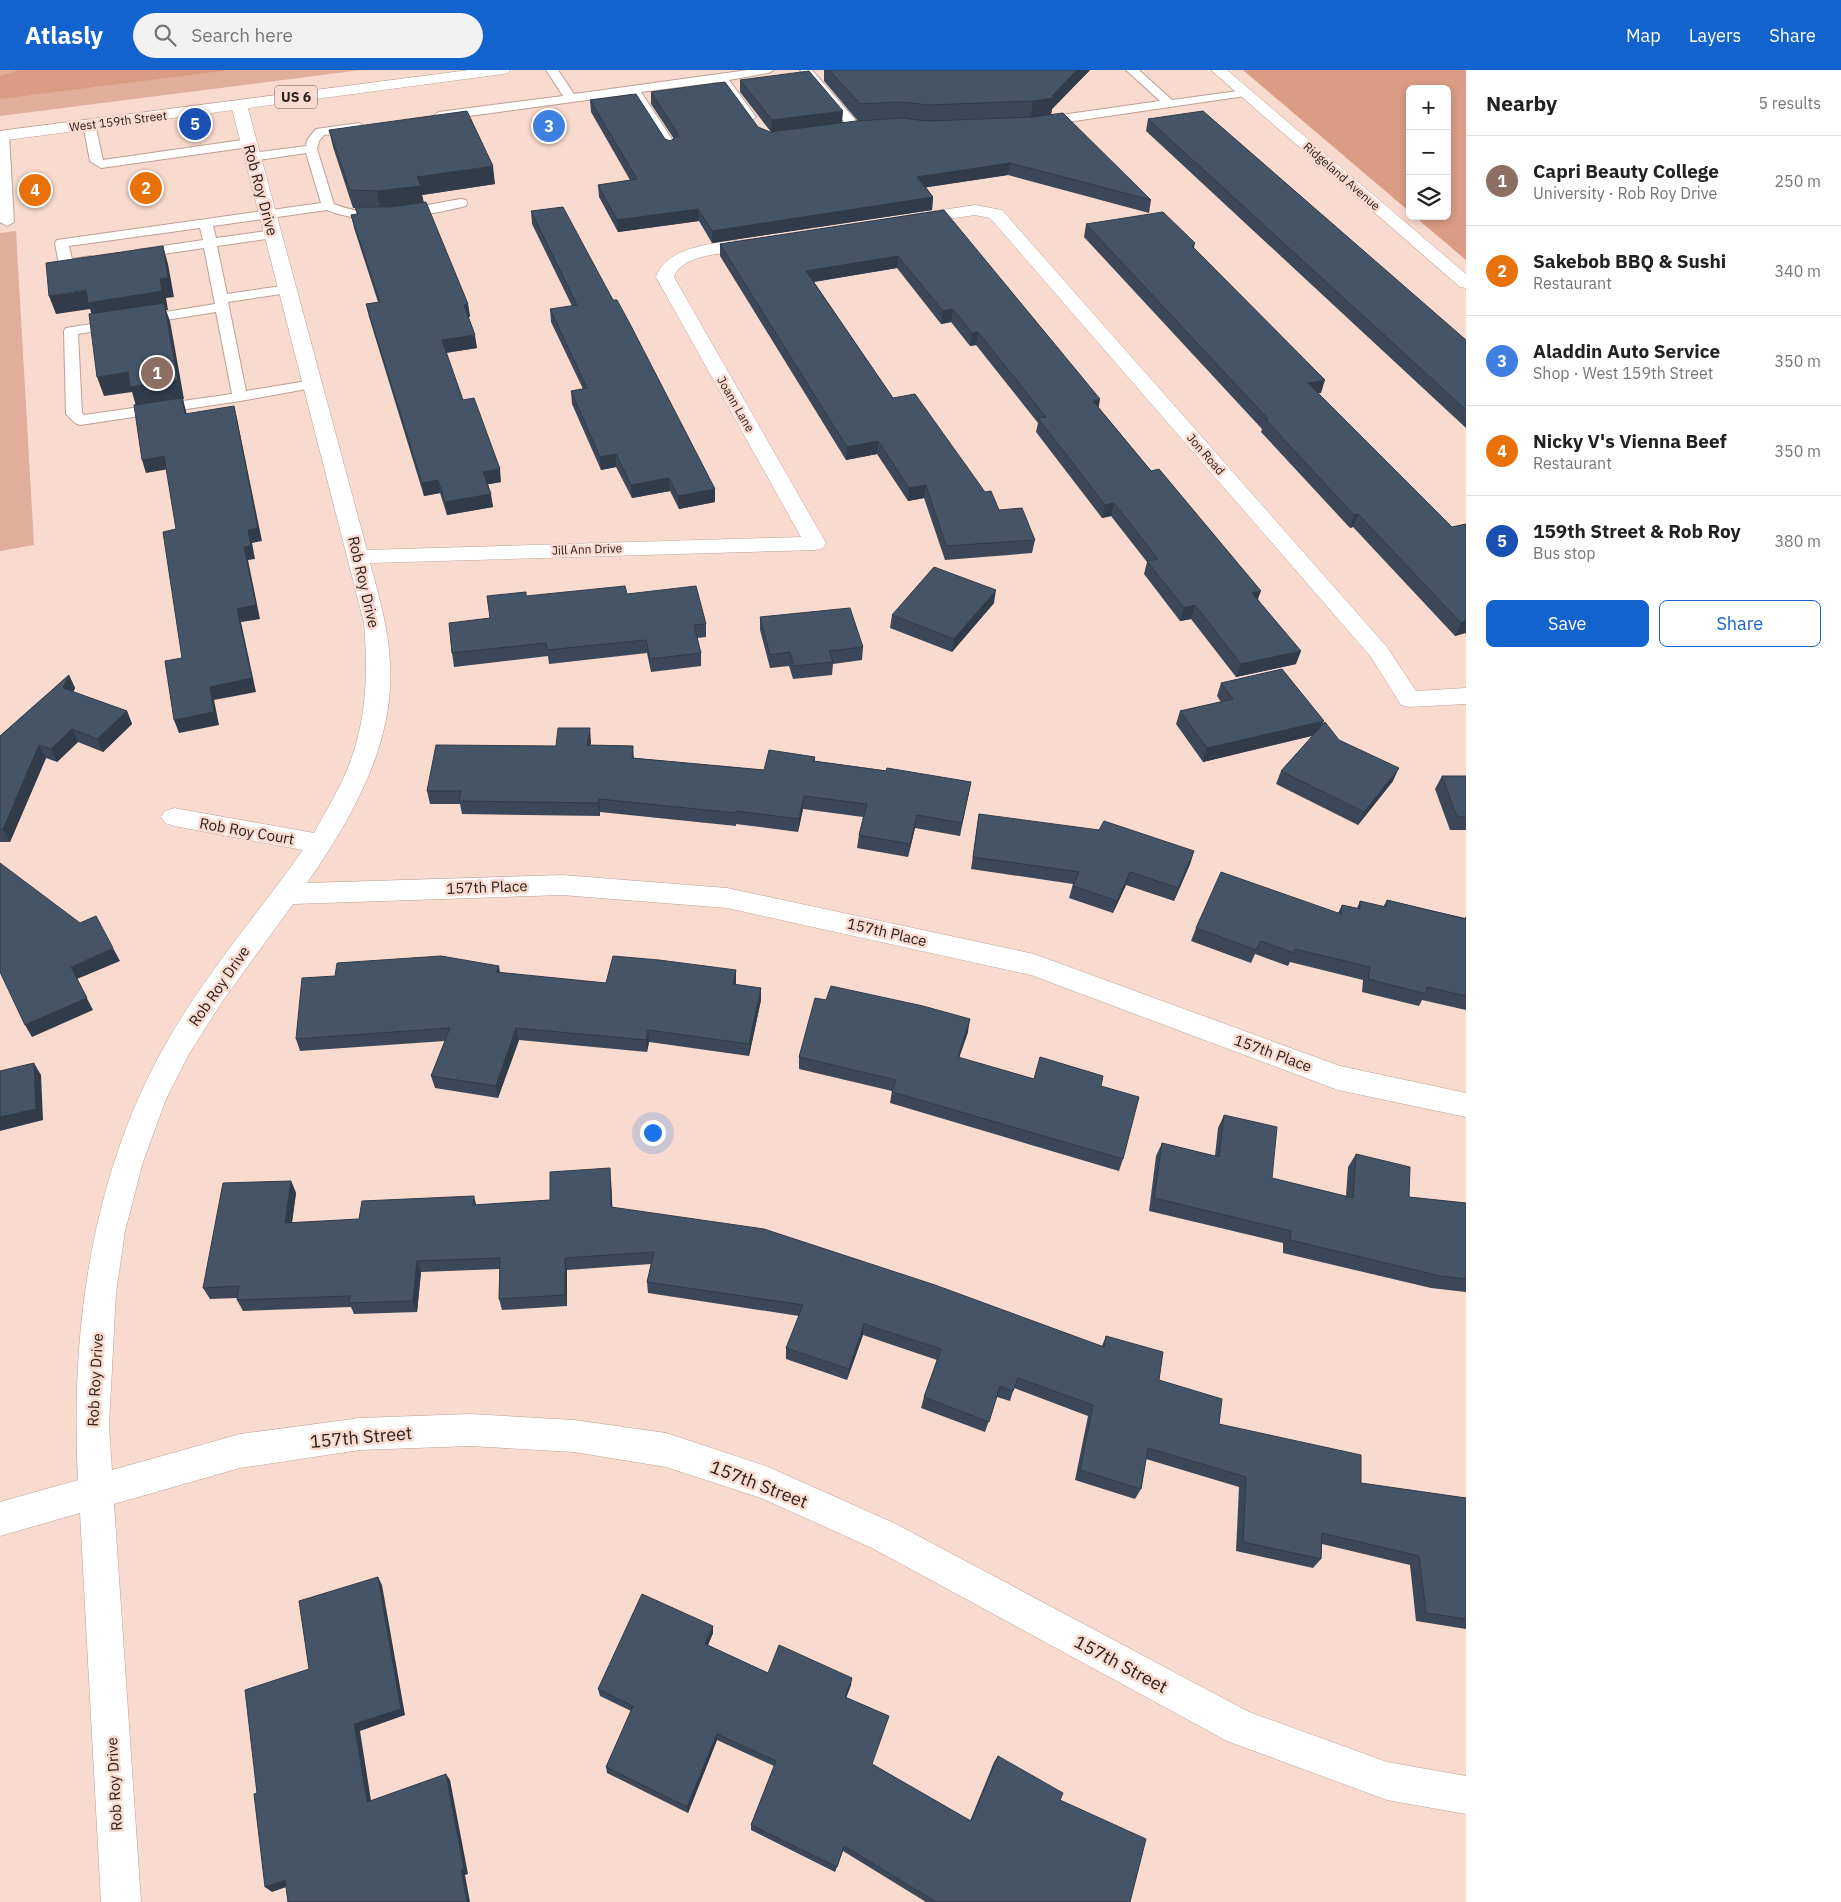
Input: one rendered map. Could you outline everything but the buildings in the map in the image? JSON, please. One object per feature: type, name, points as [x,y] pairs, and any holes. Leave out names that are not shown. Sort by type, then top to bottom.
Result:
[{"type":"street","name":"West 159th Street","points":[[1,136],[504,70]]},
{"type":"street","name":"Ridgeland Avenue","points":[[1218,70],[1466,283]]},
{"type":"street","name":"Rob Roy Drive","points":[[121,1902],[92,1426],[100,1293],[110,1231],[128,1162],[152,1098],[179,1046],[212,994],[286,894],[320,844],[360,768],[376,709],[379,665],[375,622],[359,557],[238,105]]},
{"type":"street","name":"Jon Road","points":[[888,223],[975,210],[996,214],[1379,652],[1409,699],[1466,696]]},
{"type":"street","name":"Joann Lane","points":[[772,241],[694,253],[681,257],[670,264],[665,272],[666,282],[815,543]]},
{"type":"street","name":"Jill Ann Drive","points":[[359,557],[404,554],[815,543]]},
{"type":"street","name":"Rob Roy Court","points":[[174,818],[320,844]]},
{"type":"street","name":"157th Place","points":[[286,894],[562,885],[727,898],[1034,965],[1338,1078],[1466,1105]]},
{"type":"street","name":"157th Street","points":[[0,1518],[240,1450],[360,1434],[470,1430],[574,1436],[666,1450],[766,1483],[884,1536],[1240,1728],[1388,1781],[1466,1795]]},
{"type":"lane","points":[[552,70],[571,99]]},
{"type":"lane","points":[[426,118],[768,70]]},
{"type":"lane","points":[[806,70],[859,127],[838,129]]},
{"type":"lane","points":[[1132,70],[1170,104]]},
{"type":"lane","points":[[721,78],[758,128]]},
{"type":"lane","points":[[634,90],[671,147]]},
{"type":"lane","points":[[1031,123],[1246,93]]},
{"type":"lane","points":[[89,124],[96,161],[101,164],[250,150],[311,149]]},
{"type":"lane","points":[[368,126],[320,132],[313,140],[311,149],[328,206],[339,213],[366,217],[462,203]]},
{"type":"lane","points":[[1,136],[7,222]]},
{"type":"lane","points":[[123,255],[210,243],[328,206]]},
{"type":"lane","points":[[104,258],[66,264],[62,243],[206,222],[270,224]]},
{"type":"lane","points":[[206,222],[240,397]]},
{"type":"lane","points":[[288,290],[71,331],[74,414],[80,420],[240,397],[313,384]]},
{"type":"shaded area","points":[[0,70],[361,70],[0,116]]},
{"type":"shaded area","points":[[19,70],[230,70],[0,99],[0,76]]},
{"type":"shaded area","points":[[1243,70],[1466,70],[1466,260],[1419,220],[1451,220],[1451,85],[1406,85],[1406,209]]},
{"type":"shaded area","points":[[16,231],[34,545],[0,551],[0,233]]},
{"type":"place","name":"159th Street & Rob Roy","points":[[195,124]]},
{"type":"place","name":"Aladdin Auto Service","points":[[549,126]]},
{"type":"place","name":"Sakebob BBQ & Sushi","points":[[146,188]]},
{"type":"place","name":"Nicky V's Vienna Beef","points":[[35,190]]},
{"type":"place","name":"Capri Beauty College","points":[[157,373]]}]
